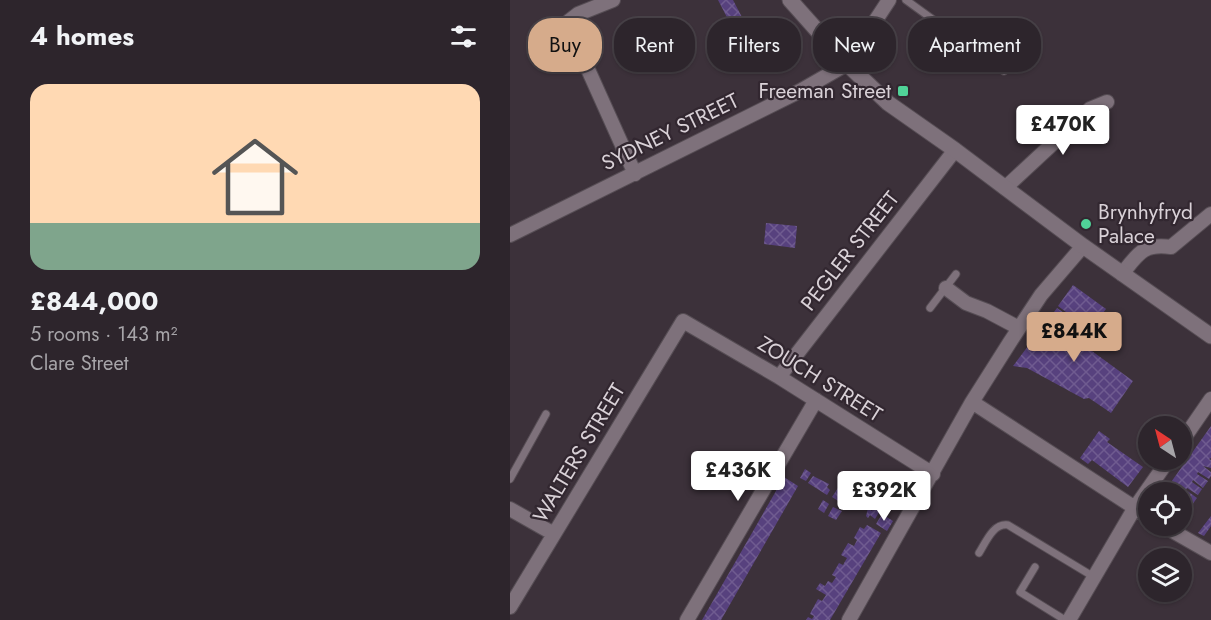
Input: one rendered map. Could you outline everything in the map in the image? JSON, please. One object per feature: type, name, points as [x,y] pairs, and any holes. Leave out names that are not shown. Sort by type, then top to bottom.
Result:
[{"type":"street","points":[[613,0],[578,14],[569,21],[573,36],[635,174]]},
{"type":"street","points":[[790,0],[813,26]]},
{"type":"street","points":[[877,18],[889,0]]},
{"type":"street","name":"SYDNEY STREET","points":[[510,235],[800,91],[833,72]]},
{"type":"street","points":[[855,72],[888,103],[1083,246],[1211,336]]},
{"type":"street","points":[[1005,188],[1090,109],[1107,102]]},
{"type":"street","name":"PEGLER STREET","points":[[779,377],[955,150]]},
{"type":"street","points":[[1122,273],[1139,253],[1147,248],[1171,247],[1211,214]]},
{"type":"street","points":[[849,620],[972,402],[1041,295],[1083,246]]},
{"type":"street","points":[[946,288],[966,303],[1019,328]]},
{"type":"street","name":"ZOUCH STREET","points":[[683,321],[779,377],[933,474]]},
{"type":"street","name":"WALTERS STREET","points":[[510,607],[683,321]]},
{"type":"street","points":[[1192,427],[1211,399]]},
{"type":"street","points":[[687,620],[816,400]]},
{"type":"street","points":[[972,402],[1138,511]]},
{"type":"street","points":[[1067,620],[1134,509],[1161,470]]},
{"type":"street","points":[[510,509],[554,534]]},
{"type":"street","points":[[1181,536],[1211,554]]},
{"type":"lane","points":[[906,0],[931,18]]},
{"type":"lane","points":[[930,308],[956,274]]},
{"type":"lane","points":[[510,479],[546,414]]},
{"type":"lane","points":[[979,554],[992,532],[1003,524],[1094,577]]},
{"type":"lane","points":[[1035,567],[1020,592],[1067,620]]},
{"type":"building","points":[[718,0],[733,0],[742,18],[727,18]]},
{"type":"building","points":[[766,223],[797,226],[795,248],[764,244]]},
{"type":"building","points":[[1073,285],[1106,309],[1090,330],[1058,306]]},
{"type":"building","points":[[1057,308],[1090,331],[1081,343],[1133,381],[1111,413],[1089,398],[1084,399],[1027,368],[1013,366]]},
{"type":"building","points":[[1211,426],[1211,458],[1209,459],[1211,468],[1203,466],[1211,472],[1211,476],[1209,479],[1198,472],[1197,474],[1208,481],[1203,488],[1193,480],[1192,482],[1171,482],[1180,470],[1192,470],[1192,453]]},
{"type":"building","points":[[1099,431],[1110,439],[1107,442],[1138,464],[1138,470],[1141,470],[1128,487],[1092,460],[1088,464],[1080,458]]},
{"type":"building","points":[[805,469],[811,473],[806,481],[800,478]]},
{"type":"building","points":[[813,476],[829,484],[827,487],[830,490],[827,495],[808,483]]},
{"type":"building","points":[[784,477],[798,486],[721,620],[702,620]]},
{"type":"building","points":[[1192,482],[1202,489],[1198,495],[1192,491]]},
{"type":"building","points":[[838,488],[856,498],[849,508],[832,497]]},
{"type":"building","points":[[1192,494],[1197,498],[1192,505]]},
{"type":"building","points":[[823,500],[829,504],[824,513],[818,509]]},
{"type":"building","points":[[875,505],[881,509],[875,519],[870,515],[868,518],[866,516],[868,508],[872,511]]},
{"type":"building","points":[[833,507],[842,511],[836,520],[828,516]]},
{"type":"building","points":[[882,514],[893,521],[887,531],[876,524]]},
{"type":"building","points":[[1211,516],[1211,526],[1204,536],[1198,533]]},
{"type":"building","points":[[867,525],[881,533],[830,620],[806,620],[808,617],[812,619],[814,616],[810,614],[818,599],[822,601],[826,595],[816,589],[820,583],[825,586],[828,581],[832,583],[836,577],[832,575],[839,563],[843,565],[847,558],[841,555],[848,543],[854,546],[857,540],[854,538],[860,527],[864,529]]},
{"type":"place","name":"Freeman Street","points":[[903,91]]},
{"type":"place","name":"Brynhyfryd Palace","points":[[1086,224]]}]
